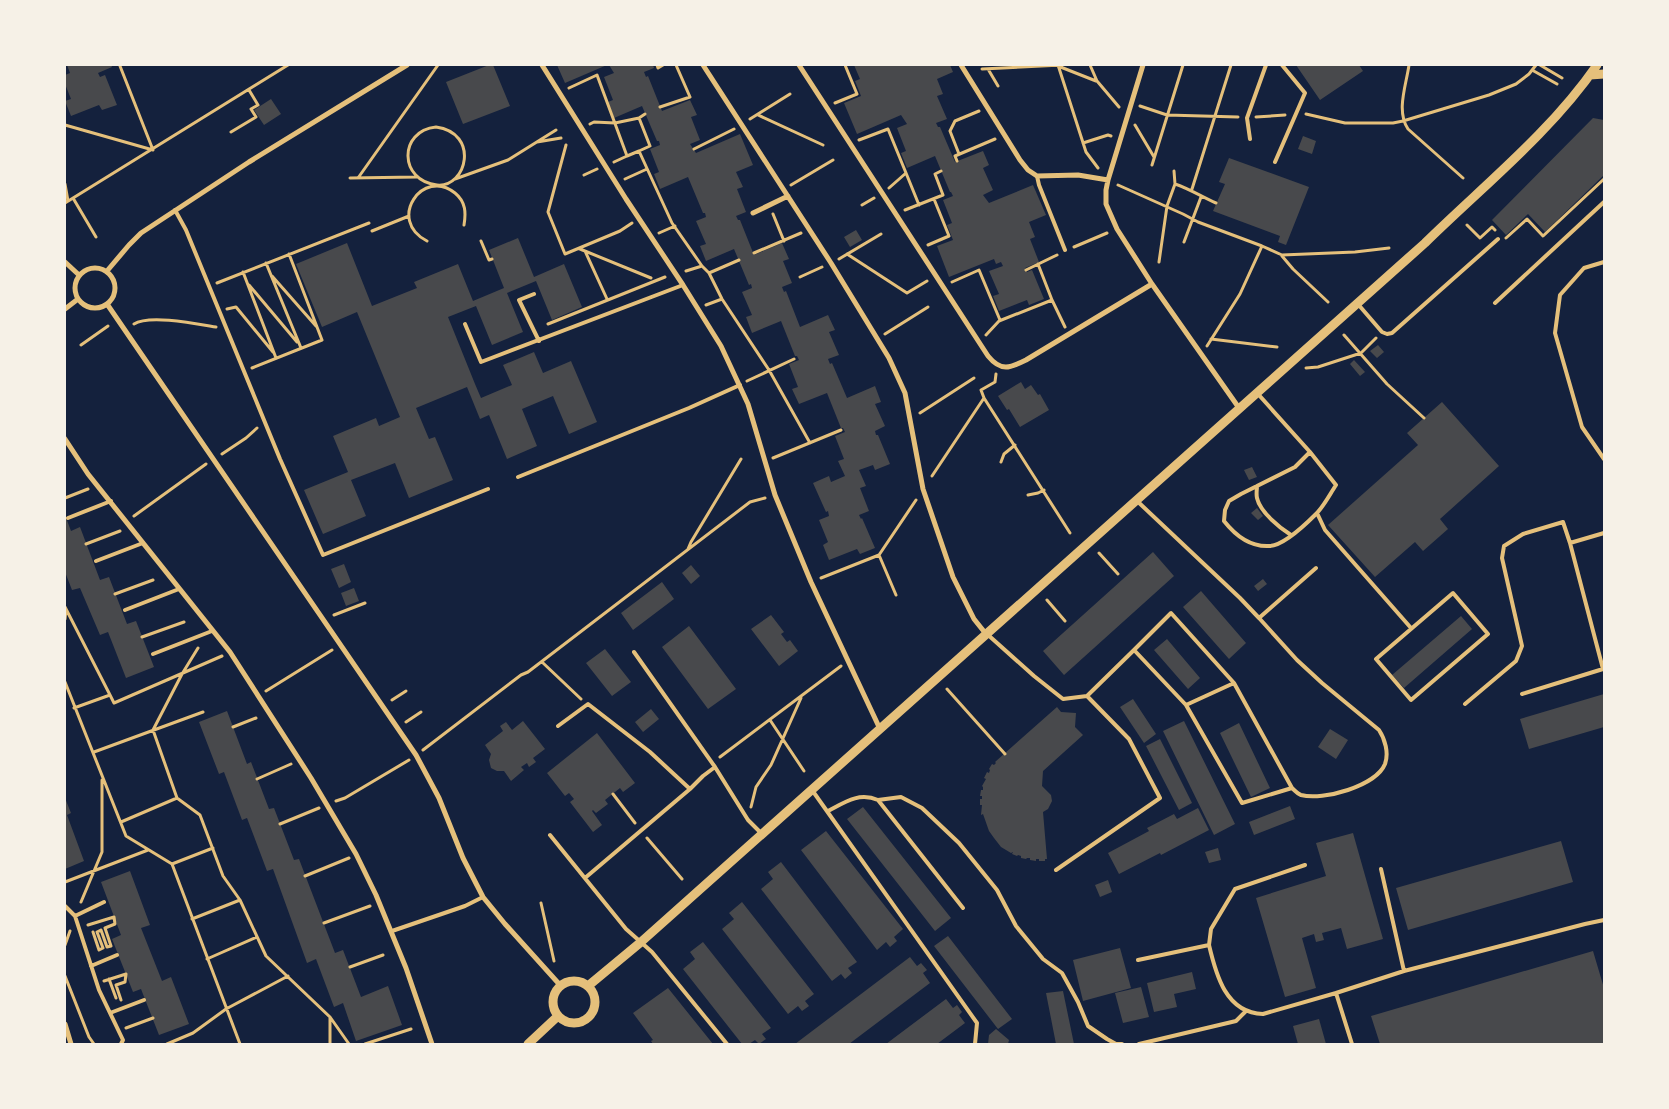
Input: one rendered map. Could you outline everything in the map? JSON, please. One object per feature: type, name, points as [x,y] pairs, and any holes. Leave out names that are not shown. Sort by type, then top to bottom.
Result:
[{"type":"street","points":[[107,271],[141,233],[249,162],[407,65]]},
{"type":"street","points":[[542,65],[721,346],[748,404],[775,495],[811,582],[880,729]]},
{"type":"street","points":[[703,65],[810,230],[889,358],[904,393],[923,488],[952,576],[974,619],[986,634]]},
{"type":"street","points":[[799,65],[979,343],[998,366],[1015,365],[1152,284]]},
{"type":"street","points":[[961,65],[1028,170],[1037,176],[1078,175],[1108,180]]},
{"type":"street","points":[[1143,65],[1108,180],[1106,204],[1117,229],[1152,284],[1239,408]]},
{"type":"street","points":[[588,986],[641,942],[1425,243],[1525,147],[1578,91],[1597,65]]},
{"type":"street","points":[[1590,76],[1604,74]]},
{"type":"street","points":[[753,213],[788,196]]},
{"type":"street","points":[[65,262],[79,275]]},
{"type":"street","points":[[93,268],[107,271],[113,278],[116,290],[107,304],[100,307],[92,307],[78,299],[75,291],[79,275],[85,270],[93,268]]},
{"type":"street","points":[[65,309],[78,299]]},
{"type":"street","points":[[107,304],[425,770],[439,798],[469,871],[483,897],[560,985]]},
{"type":"street","points":[[65,439],[88,474],[112,501],[230,652],[301,760],[356,854],[380,902],[406,968],[432,1044]]},
{"type":"street","points":[[571,980],[577,980],[588,986],[593,991],[595,1005],[593,1012],[581,1022],[572,1023],[564,1021],[554,1010],[553,997],[560,985],[571,980]]},
{"type":"street","points":[[528,1044],[558,1016]]},
{"type":"street","points":[[65,1024],[68,1041]]},
{"type":"lane","points":[[1250,139],[1247,118],[1266,65]]},
{"type":"lane","points":[[1275,162],[1305,93],[1282,65]]},
{"type":"lane","points":[[1037,176],[1066,250]]},
{"type":"lane","points":[[1495,303],[1604,202]]},
{"type":"lane","points":[[175,210],[186,230],[265,421],[323,554],[488,489]]},
{"type":"lane","points":[[1357,303],[1382,332],[1392,333],[1498,239]]},
{"type":"lane","points":[[1604,262],[1584,268],[1560,295],[1555,333],[1582,427],[1604,459]]},
{"type":"lane","points":[[465,324],[481,362],[683,284]]},
{"type":"lane","points":[[534,294],[519,300],[539,341]]},
{"type":"lane","points":[[518,477],[689,408],[740,384]]},
{"type":"lane","points":[[1257,392],[1310,452],[1336,485],[1317,513],[1291,535],[1270,546],[1249,542],[1238,536],[1224,521],[1225,510],[1229,502],[1295,467],[1310,452]]},
{"type":"lane","points":[[1257,486],[1256,498],[1260,506],[1278,526],[1291,535]]},
{"type":"lane","points":[[986,634],[1063,699],[1087,696],[1171,613],[1234,684],[1292,788],[1300,795],[1330,796],[1350,790],[1376,776],[1385,764],[1386,750],[1384,737],[1379,730],[1322,684],[1297,660],[1240,598],[1136,500]]},
{"type":"lane","points":[[68,518],[112,501]]},
{"type":"lane","points":[[1317,513],[1325,530],[1411,628]]},
{"type":"lane","points":[[1465,704],[1516,661],[1522,646],[1502,558],[1504,546],[1523,534],[1563,522],[1603,668],[1522,694]]},
{"type":"lane","points":[[1570,543],[1604,533]]},
{"type":"lane","points":[[96,561],[143,543]]},
{"type":"lane","points":[[1259,618],[1316,568]]},
{"type":"lane","points":[[125,610],[179,589]]},
{"type":"lane","points":[[1453,593],[1488,634],[1411,700],[1376,659],[1411,628],[1453,593]]},
{"type":"lane","points":[[153,654],[212,631]]},
{"type":"lane","points":[[1134,650],[1186,705],[1242,803],[1292,788]]},
{"type":"lane","points":[[634,652],[715,767],[748,820],[762,834]]},
{"type":"lane","points":[[1186,705],[1234,684]]},
{"type":"lane","points":[[1056,870],[1160,798],[1129,739],[1087,696]]},
{"type":"lane","points":[[558,726],[588,704],[650,752],[690,789]]},
{"type":"lane","points":[[585,878],[715,767]]},
{"type":"lane","points":[[812,790],[977,1024],[975,1044]]},
{"type":"lane","points":[[828,811],[851,799],[862,796],[878,800],[901,797],[922,808],[959,843],[997,890],[1016,926],[1043,959],[1062,973],[1078,1002],[1088,1026],[1116,1044],[1122,1044]]},
{"type":"lane","points":[[878,800],[963,908]]},
{"type":"lane","points":[[550,835],[626,929],[652,952],[727,1044]]},
{"type":"lane","points":[[1305,865],[1235,889],[1211,929],[1209,945],[1216,974],[1232,1001],[1245,1012],[1263,1014],[1404,971],[1604,920]]},
{"type":"lane","points":[[1381,869],[1404,971]]},
{"type":"lane","points":[[392,931],[466,906],[483,897]]},
{"type":"lane","points":[[75,916],[104,902]]},
{"type":"lane","points":[[65,906],[75,916],[90,966],[99,990],[123,1040],[122,1044]]},
{"type":"lane","points":[[1138,960],[1209,945]]},
{"type":"lane","points":[[90,966],[117,956]]},
{"type":"lane","points":[[1336,993],[1352,1044]]},
{"type":"lane","points":[[110,1013],[144,1000]]},
{"type":"lane","points":[[1140,1044],[1236,1021],[1245,1012]]},
{"type":"path","points":[[65,184],[66,202],[288,65]]},
{"type":"path","points":[[358,178],[438,65]]},
{"type":"path","points":[[657,65],[658,68],[663,65]]},
{"type":"path","points":[[660,107],[690,97],[676,65]]},
{"type":"path","points":[[826,106],[857,94],[845,65]]},
{"type":"path","points":[[982,69],[1059,65],[1097,81]]},
{"type":"path","points":[[1059,65],[1086,152],[1108,180],[1193,219],[1262,246],[1282,256],[1328,302]]},
{"type":"path","points":[[1090,65],[1097,81],[1139,130],[1154,157]]},
{"type":"path","points":[[1152,165],[1183,65]]},
{"type":"path","points":[[1192,190],[1231,65]]},
{"type":"path","points":[[1409,65],[1402,108],[1403,121],[1408,129],[1463,178]]},
{"type":"path","points":[[1338,121],[1345,123],[1392,123],[1403,121],[1498,91],[1520,81],[1536,65]]},
{"type":"path","points":[[1540,65],[1562,78]]},
{"type":"path","points":[[120,66],[153,150]]},
{"type":"path","points":[[988,69],[998,86]]},
{"type":"path","points":[[1532,70],[1557,84]]},
{"type":"path","points":[[559,92],[597,75],[627,156]]},
{"type":"path","points":[[231,132],[256,117],[250,109],[258,104],[250,90]]},
{"type":"path","points":[[1132,103],[1167,115]]},
{"type":"path","points":[[959,154],[950,131],[955,121],[980,111],[986,106]]},
{"type":"path","points":[[581,129],[594,122],[615,123],[639,118],[645,114]]},
{"type":"path","points":[[757,115],[823,145]]},
{"type":"path","points":[[584,175],[650,146],[639,118]]},
{"type":"path","points":[[65,125],[153,150]]},
{"type":"path","points":[[454,180],[464,162],[464,150],[458,138],[448,130],[436,127],[418,134],[408,149],[408,162],[417,177],[453,191],[461,199],[465,209],[464,225]]},
{"type":"path","points":[[850,144],[888,128],[919,205]]},
{"type":"path","points":[[427,241],[414,231],[409,216],[410,204],[417,194],[428,188],[508,160],[556,130]]},
{"type":"path","points":[[957,161],[955,156],[1004,134]]},
{"type":"path","points":[[1083,143],[1108,135],[1121,138]]},
{"type":"path","points":[[536,142],[561,138]]},
{"type":"path","points":[[566,145],[548,212],[565,254],[620,231],[639,219]]},
{"type":"path","points":[[639,151],[672,223],[709,273],[722,299],[769,370],[810,443]]},
{"type":"path","points":[[784,190],[833,160]]},
{"type":"path","points":[[615,182],[647,169]]},
{"type":"path","points":[[896,214],[943,195],[935,174],[941,171]]},
{"type":"path","points":[[1159,262],[1167,206],[1175,184],[1174,171]]},
{"type":"path","points":[[889,188],[906,173]]},
{"type":"path","points":[[350,178],[417,177]]},
{"type":"path","points":[[1504,240],[1527,219],[1543,236],[1545,235],[1604,179]]},
{"type":"path","points":[[1175,184],[1192,190],[1201,197],[1216,203]]},
{"type":"path","points":[[862,205],[876,197]]},
{"type":"path","points":[[1184,242],[1201,197]]},
{"type":"path","points":[[73,198],[96,237]]},
{"type":"path","points":[[918,249],[949,236],[934,199]]},
{"type":"path","points":[[769,205],[784,241]]},
{"type":"path","points":[[372,232],[409,216]]},
{"type":"path","points":[[209,286],[369,223]]},
{"type":"path","points":[[1467,225],[1480,238],[1492,227],[1498,233]]},
{"type":"path","points":[[1026,270],[1066,250],[1117,229]]},
{"type":"path","points":[[754,254],[810,230]]},
{"type":"path","points":[[481,240],[489,260],[492,259]]},
{"type":"path","points":[[1202,353],[1240,294],[1262,246]]},
{"type":"path","points":[[580,248],[651,278]]},
{"type":"path","points":[[1282,256],[1389,248]]},
{"type":"path","points":[[585,251],[607,300]]},
{"type":"path","points":[[244,371],[300,346],[322,340],[289,254]]},
{"type":"path","points":[[847,254],[907,293],[936,276]]},
{"type":"path","points":[[709,273],[739,260]]},
{"type":"path","points":[[266,263],[300,346]]},
{"type":"path","points":[[1038,264],[1052,300],[1069,334]]},
{"type":"path","points":[[534,330],[607,300],[702,266]]},
{"type":"path","points":[[944,288],[953,281],[979,270],[1000,320]]},
{"type":"path","points":[[243,272],[276,356]]},
{"type":"path","points":[[270,274],[318,328]]},
{"type":"path","points":[[247,283],[300,346]]},
{"type":"path","points":[[698,308],[722,299]]},
{"type":"path","points":[[979,343],[1000,320],[1052,300]]},
{"type":"path","points":[[219,310],[236,307],[276,356]]},
{"type":"path","points":[[878,338],[928,307]]},
{"type":"path","points":[[134,324],[143,320],[167,320],[227,329]]},
{"type":"path","points":[[82,345],[108,326]]},
{"type":"path","points":[[1306,368],[1318,367],[1360,353],[1382,332]]},
{"type":"path","points":[[1344,335],[1388,384],[1424,418]]},
{"type":"path","points":[[1211,339],[1278,348]]},
{"type":"path","points":[[740,384],[794,359]]},
{"type":"path","points":[[998,366],[995,382],[981,390],[984,398],[1070,533]]},
{"type":"path","points":[[909,418],[927,409],[974,378]]},
{"type":"path","points":[[811,582],[878,555],[984,398]]},
{"type":"path","points":[[86,544],[122,530],[137,513],[246,438],[265,421]]},
{"type":"path","points":[[766,461],[842,430]]},
{"type":"path","points":[[1001,462],[1004,454],[1015,445]]},
{"type":"path","points":[[688,550],[740,459]]},
{"type":"path","points":[[1028,495],[1044,490]]},
{"type":"path","points":[[65,498],[84,491]]},
{"type":"path","points":[[424,749],[521,675],[542,662],[750,502],[775,495]]},
{"type":"path","points":[[1099,553],[1118,574]]},
{"type":"path","points":[[878,555],[896,595]]},
{"type":"path","points":[[116,594],[153,580]]},
{"type":"path","points":[[1047,600],[1065,620]]},
{"type":"path","points":[[334,615],[365,603]]},
{"type":"path","points":[[65,618],[66,608]]},
{"type":"path","points":[[66,608],[114,703],[230,652]]},
{"type":"path","points":[[142,638],[184,622]]},
{"type":"path","points":[[202,642],[182,674],[153,730],[177,798],[200,815],[224,876],[240,900],[266,956],[330,1017],[348,1044]]},
{"type":"path","points":[[258,693],[266,691],[340,645]]},
{"type":"path","points":[[542,662],[587,705]]},
{"type":"path","points":[[712,763],[802,696],[832,671],[848,662]]},
{"type":"path","points":[[65,682],[126,836],[172,864],[240,1044]]},
{"type":"path","points":[[947,688],[1005,754]]},
{"type":"path","points":[[392,700],[406,691]]},
{"type":"path","points":[[74,708],[110,695]]},
{"type":"path","points":[[65,698],[70,696]]},
{"type":"path","points":[[748,820],[756,787],[771,765],[802,696]]},
{"type":"path","points":[[94,752],[203,712]]},
{"type":"path","points":[[406,722],[421,712]]},
{"type":"path","points":[[233,727],[256,718]]},
{"type":"path","points":[[770,720],[804,771]]},
{"type":"path","points":[[280,824],[345,798],[409,759]]},
{"type":"path","points":[[257,778],[301,760]]},
{"type":"path","points":[[65,945],[102,852],[102,777]]},
{"type":"path","points":[[121,822],[177,798]]},
{"type":"path","points":[[172,864],[213,848]]},
{"type":"path","points":[[65,882],[148,850]]},
{"type":"path","points":[[306,876],[342,862]]},
{"type":"path","points":[[192,919],[240,900]]},
{"type":"path","points":[[324,923],[380,902]]},
{"type":"path","points":[[541,903],[554,961]]},
{"type":"path","points":[[90,925],[99,950],[103,948],[97,932],[101,930],[108,947],[111,946],[105,928],[115,924],[114,917],[100,921]]},
{"type":"path","points":[[207,959],[257,936]]},
{"type":"path","points":[[350,967],[384,955]]},
{"type":"path","points":[[126,974],[125,982],[116,985],[122,1003],[118,1004],[111,978],[126,974]]},
{"type":"path","points":[[65,976],[89,1037],[94,1044]]},
{"type":"path","points":[[167,1044],[194,1033],[226,1009],[288,976]]},
{"type":"path","points":[[330,1017],[330,1044]]},
{"type":"path","points":[[118,1030],[153,1018]]},
{"type":"path","points":[[365,1044],[411,1028]]},
{"type":"building","points":[[67,65],[111,65],[112,67],[98,73],[100,77],[105,75],[117,105],[102,110],[99,105],[71,116],[65,101],[71,99],[65,84],[65,75],[70,73]]},
{"type":"building","points":[[493,65],[510,106],[463,124],[446,82]]},
{"type":"building","points":[[557,65],[607,65],[565,83]]},
{"type":"building","points":[[609,65],[653,65],[654,68],[644,72],[646,77],[648,76],[662,111],[690,100],[697,115],[691,117],[700,140],[690,144],[696,153],[740,134],[753,165],[736,172],[743,187],[737,189],[746,212],[736,216],[740,220],[754,255],[782,243],[789,259],[783,261],[792,283],[782,287],[784,292],[786,291],[800,327],[828,315],[835,330],[829,332],[839,355],[828,359],[830,364],[832,363],[847,398],[875,386],[881,402],[875,404],[885,426],[875,431],[890,464],[875,470],[873,465],[859,470],[866,486],[860,488],[869,511],[859,515],[875,548],[860,554],[857,549],[829,560],[823,545],[828,542],[819,520],[829,516],[828,511],[826,512],[813,483],[829,476],[831,482],[845,476],[838,461],[844,459],[835,436],[845,432],[841,428],[827,393],[799,404],[792,389],[798,387],[789,364],[799,360],[795,356],[781,321],[752,333],[746,317],[752,315],[742,292],[752,288],[734,249],[706,261],[700,246],[706,244],[696,221],[706,217],[688,177],[660,189],[654,174],[659,172],[650,149],[660,145],[659,141],[657,141],[642,106],[614,118],[608,102],[613,100],[604,77],[614,73]]},
{"type":"building","points":[[854,65],[950,65],[953,72],[937,79],[943,94],[937,96],[947,119],[936,123],[940,127],[955,162],[983,151],[989,165],[983,168],[993,190],[983,195],[989,203],[1033,185],[1046,215],[1029,222],[1035,237],[1030,239],[1039,262],[1025,268],[1027,272],[1032,270],[1044,299],[1029,305],[1027,300],[999,311],[993,296],[999,294],[989,271],[1003,266],[1001,262],[996,264],[994,259],[949,277],[937,246],[953,240],[947,225],[952,223],[943,200],[953,196],[935,156],[907,168],[901,153],[906,151],[897,128],[907,124],[901,115],[857,134],[844,103],[861,96],[855,81],[860,79]]},
{"type":"building","points":[[1296,65],[1359,65],[1363,71],[1320,100]]},
{"type":"building","points":[[271,99],[281,114],[264,125],[254,110]]},
{"type":"building","points":[[1593,118],[1604,120],[1604,175],[1545,232],[1528,214],[1506,235],[1492,220]]},
{"type":"building","points":[[1303,136],[1316,141],[1312,154],[1298,149]]},
{"type":"building","points":[[1229,158],[1309,187],[1286,245],[1278,242],[1280,236],[1213,211],[1225,184],[1219,182]]},
{"type":"building","points":[[856,230],[862,240],[850,247],[844,237]]},
{"type":"building","points":[[518,238],[534,277],[564,264],[582,307],[552,320],[536,281],[507,293],[523,332],[492,345],[476,306],[448,317],[481,398],[512,385],[503,365],[534,352],[543,373],[571,361],[597,422],[569,434],[553,396],[522,409],[537,446],[507,459],[489,415],[480,419],[467,387],[416,408],[429,439],[435,437],[453,480],[409,498],[395,463],[351,480],[366,516],[323,534],[304,490],[348,472],[333,436],[376,418],[379,426],[400,417],[357,312],[322,327],[296,264],[347,243],[372,306],[417,288],[414,282],[458,264],[473,301],[504,288],[489,250]]},
{"type":"building","points":[[1378,345],[1384,352],[1377,358],[1370,351]]},
{"type":"building","points":[[1354,360],[1365,372],[1360,376],[1350,364]]},
{"type":"building","points":[[1021,382],[1025,389],[1031,385],[1038,395],[1040,394],[1049,410],[1020,427],[998,396]]},
{"type":"building","points":[[1442,402],[1499,466],[1440,519],[1448,529],[1423,551],[1415,542],[1375,577],[1328,525],[1418,445],[1407,433]]},
{"type":"building","points":[[1252,467],[1257,477],[1249,480],[1244,470]]},
{"type":"building","points":[[1257,508],[1263,516],[1258,520],[1251,513]]},
{"type":"building","points":[[65,515],[71,531],[80,527],[100,580],[109,577],[127,624],[136,621],[154,667],[126,678],[108,632],[100,635],[80,588],[72,590],[65,572]]},
{"type":"building","points":[[1153,552],[1174,576],[1064,675],[1043,651]]},
{"type":"building","points":[[344,564],[351,582],[339,588],[331,569]]},
{"type":"building","points":[[691,565],[700,576],[691,584],[682,573]]},
{"type":"building","points":[[1263,579],[1267,584],[1258,591],[1254,586]]},
{"type":"building","points":[[662,582],[674,599],[633,630],[621,613]]},
{"type":"building","points":[[354,588],[359,601],[346,606],[341,593]]},
{"type":"building","points":[[1201,591],[1246,643],[1229,659],[1183,607]]},
{"type":"building","points":[[771,615],[784,632],[781,634],[787,642],[790,640],[798,651],[779,666],[751,629]]},
{"type":"building","points":[[1461,616],[1472,629],[1404,688],[1392,675]]},
{"type":"building","points":[[689,626],[736,689],[708,709],[662,647]]},
{"type":"building","points":[[1167,639],[1200,678],[1188,689],[1154,650]]},
{"type":"building","points":[[605,649],[631,682],[612,696],[586,663]]},
{"type":"building","points":[[1604,694],[1604,727],[1529,749],[1520,719]]},
{"type":"building","points":[[1133,699],[1156,734],[1144,743],[1120,707]]},
{"type":"building","points":[[1057,707],[1061,712],[1076,713],[1075,727],[1083,735],[1043,771],[1042,786],[1051,795],[1052,801],[1048,809],[1043,812],[1047,859],[1039,861],[1039,859],[1036,859],[1036,861],[1030,860],[1030,858],[1021,858],[1021,856],[1012,854],[1013,852],[1011,853],[1001,847],[989,831],[983,814],[981,815],[982,805],[980,805],[980,799],[982,799],[982,796],[980,796],[986,779],[984,778],[987,772],[989,773],[992,764],[994,765],[995,762]]},
{"type":"building","points":[[651,709],[659,719],[643,732],[635,722]]},
{"type":"building","points":[[227,711],[247,764],[251,762],[269,809],[274,808],[294,860],[299,859],[335,953],[343,950],[361,997],[388,986],[402,1025],[356,1041],[343,1003],[334,1007],[316,959],[307,963],[273,869],[267,871],[247,818],[242,820],[224,772],[219,774],[199,722]]},
{"type":"building","points":[[523,721],[545,749],[533,758],[536,762],[529,767],[527,763],[521,767],[524,770],[511,781],[504,771],[497,771],[491,768],[489,760],[491,754],[485,745],[503,731],[500,726],[506,722],[512,730]]},
{"type":"building","points":[[1184,721],[1235,824],[1214,835],[1163,731]]},
{"type":"building","points":[[1239,723],[1270,788],[1251,797],[1220,733]]},
{"type":"building","points":[[1330,729],[1348,740],[1336,759],[1318,747]]},
{"type":"building","points":[[597,733],[635,783],[623,792],[620,788],[605,800],[608,804],[596,813],[592,811],[602,825],[593,832],[570,802],[574,799],[569,793],[565,796],[547,773]]},
{"type":"building","points":[[1160,739],[1192,803],[1179,810],[1146,746]]},
{"type":"building","points":[[65,798],[71,813],[67,815],[84,861],[65,869]]},
{"type":"building","points":[[1290,806],[1295,819],[1254,835],[1249,822]]},
{"type":"building","points":[[863,807],[951,918],[935,931],[847,819]]},
{"type":"building","points":[[1198,808],[1209,830],[1119,874],[1108,853],[1149,831],[1147,828],[1174,814],[1177,819]]},
{"type":"building","points":[[826,831],[903,929],[894,937],[897,941],[890,947],[886,942],[877,950],[801,850]]},
{"type":"building","points":[[1353,833],[1383,939],[1347,949],[1341,928],[1322,933],[1324,940],[1316,942],[1314,934],[1302,938],[1316,988],[1285,997],[1256,898],[1326,876],[1316,843]]},
{"type":"building","points":[[1561,841],[1573,882],[1408,930],[1396,888]]},
{"type":"building","points":[[1218,848],[1221,860],[1209,863],[1205,852]]},
{"type":"building","points":[[781,862],[857,962],[848,968],[852,973],[845,979],[841,974],[832,981],[761,889],[773,879],[768,872]]},
{"type":"building","points":[[130,871],[150,925],[141,928],[162,981],[171,977],[189,1024],[159,1035],[141,989],[133,992],[112,939],[121,935],[101,882]]},
{"type":"building","points":[[1108,880],[1112,892],[1100,897],[1095,885]]},
{"type":"building","points":[[742,902],[814,994],[805,1001],[809,1006],[802,1011],[798,1006],[788,1014],[722,929],[734,919],[729,913]]},
{"type":"building","points":[[948,936],[1012,1019],[998,1029],[934,946]]},
{"type":"building","points":[[703,942],[771,1028],[762,1034],[766,1039],[759,1044],[755,1040],[749,1044],[742,1044],[683,969],[695,959],[690,952]]},
{"type":"building","points":[[1120,948],[1131,988],[1083,1001],[1073,960]]},
{"type":"building","points":[[1593,951],[1604,988],[1604,1044],[1380,1044],[1371,1016]]},
{"type":"building","points":[[910,957],[917,966],[921,963],[927,970],[923,973],[930,983],[849,1044],[795,1044]]},
{"type":"building","points":[[1192,972],[1196,989],[1174,994],[1177,1007],[1154,1012],[1147,983]]},
{"type":"building","points":[[1141,987],[1149,1017],[1123,1023],[1115,993]]},
{"type":"building","points":[[668,988],[713,1044],[653,1044],[651,1041],[653,1040],[633,1013]]},
{"type":"building","points":[[1063,991],[1074,1044],[1056,1044],[1046,993]]},
{"type":"building","points":[[946,999],[953,1008],[957,1005],[962,1012],[959,1015],[965,1023],[937,1044],[886,1044]]},
{"type":"building","points":[[1319,1019],[1326,1044],[1298,1044],[1293,1026]]},
{"type":"building","points":[[996,1029],[1009,1040],[1008,1044],[988,1044],[989,1035]]}]
